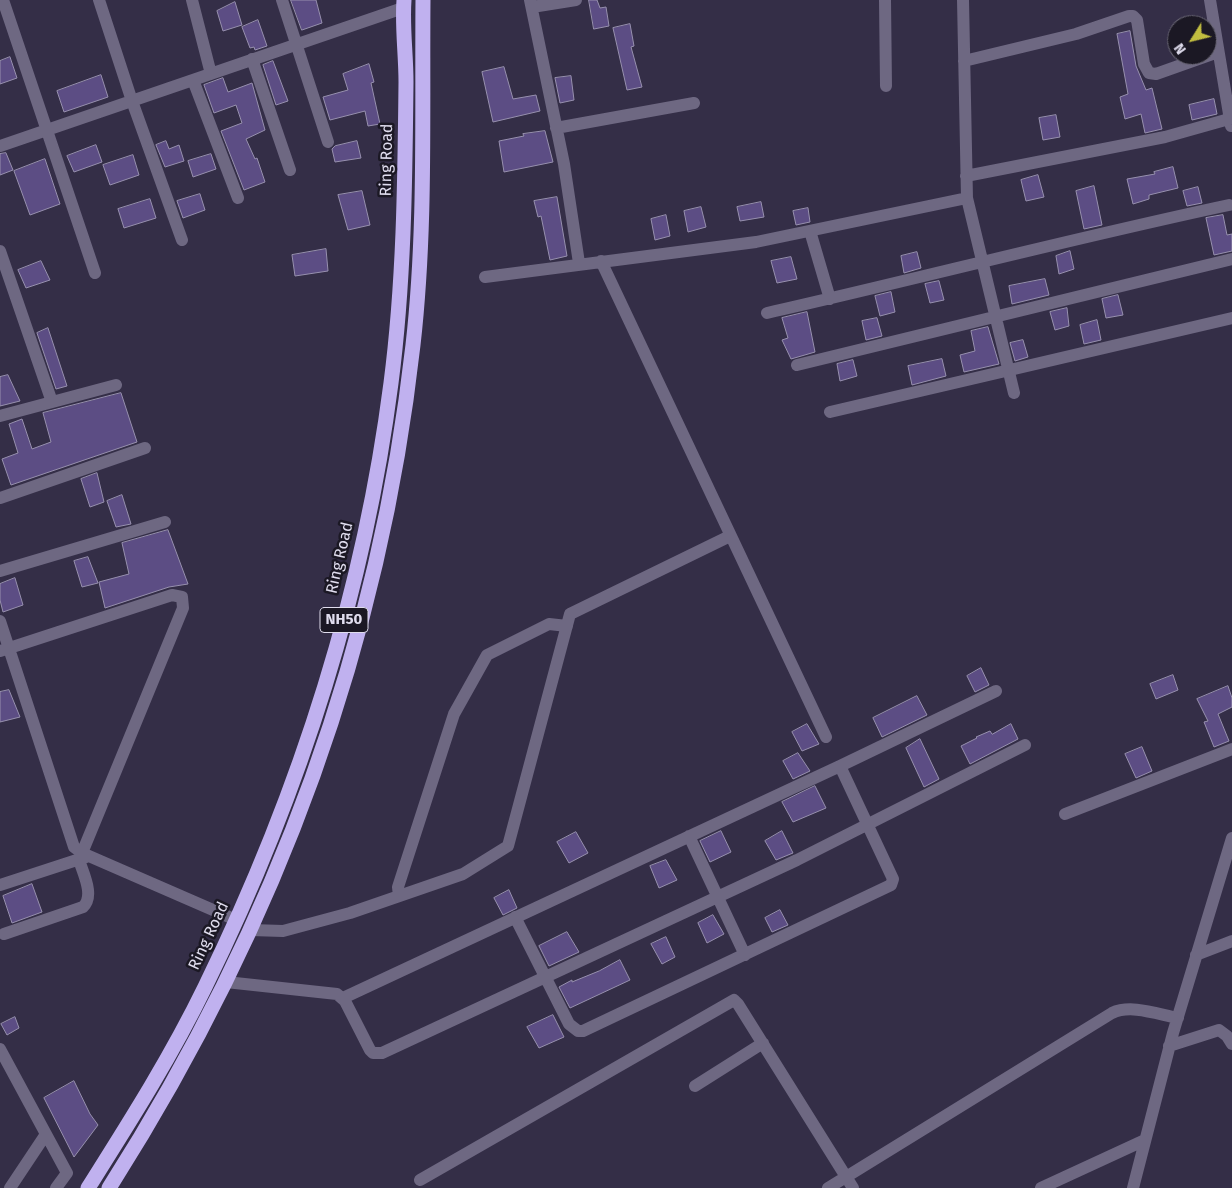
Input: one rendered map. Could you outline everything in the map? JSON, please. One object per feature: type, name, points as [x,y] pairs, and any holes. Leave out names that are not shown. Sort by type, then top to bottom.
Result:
[{"type":"highway","name":"Ring Road","points":[[109,1188],[165,1097],[226,982],[251,930],[291,836],[343,690],[381,539],[402,430],[414,343],[420,248],[423,0]]},
{"type":"highway","name":"Ring Road","points":[[88,1188],[155,1079],[204,990],[236,920],[285,800],[319,709],[341,631],[373,489],[391,383],[401,271],[405,170],[406,72],[403,4]]},
{"type":"street","points":[[3,0],[95,273]]},
{"type":"street","points":[[99,0],[182,240]]},
{"type":"street","points":[[192,0],[211,74]]},
{"type":"street","points":[[282,0],[328,142]]},
{"type":"street","points":[[576,0],[531,4],[556,128],[579,263]]},
{"type":"street","points":[[885,0],[886,86]]},
{"type":"street","points":[[963,0],[967,198],[1010,370],[1014,393]]},
{"type":"street","points":[[966,176],[1230,123],[1210,0]]},
{"type":"street","points":[[0,146],[297,44],[403,4]]},
{"type":"street","points":[[964,61],[1076,34],[1129,16],[1133,16],[1136,20],[1144,64],[1149,73],[1156,74],[1218,52]]},
{"type":"street","points":[[252,59],[290,170]]},
{"type":"street","points":[[193,80],[238,198]]},
{"type":"street","points":[[556,128],[694,103]]},
{"type":"street","points":[[485,277],[579,263],[756,242],[967,198]]},
{"type":"street","points":[[767,313],[982,263],[1096,233],[1229,205]]},
{"type":"street","points":[[810,231],[830,299]]},
{"type":"street","points":[[0,251],[52,402]]},
{"type":"street","points":[[797,365],[1232,259]]},
{"type":"street","points":[[601,261],[826,737]]},
{"type":"street","points":[[830,412],[1232,318]]},
{"type":"street","points":[[0,416],[116,384]]},
{"type":"street","points":[[0,498],[145,448]]},
{"type":"street","points":[[0,571],[165,522]]},
{"type":"street","points":[[251,930],[283,931],[350,913],[463,874],[508,846],[570,614],[730,536]]},
{"type":"street","points":[[4,934],[83,907],[87,902],[89,895],[84,856],[184,602],[182,597],[172,595],[5,650]]},
{"type":"street","points":[[0,621],[5,650],[72,842],[84,856],[236,920]]},
{"type":"street","points":[[399,896],[398,887],[454,714],[487,655],[549,624],[566,626]]},
{"type":"street","points":[[343,998],[840,766],[996,691]]},
{"type":"street","points":[[226,982],[333,993],[343,998],[370,1050],[378,1054],[546,978],[868,826],[1025,745]]},
{"type":"street","points":[[1064,814],[1232,748]]},
{"type":"street","points":[[515,917],[569,1024],[578,1031],[583,1031],[891,885],[893,878],[840,766]]},
{"type":"street","points":[[689,836],[745,954]]},
{"type":"street","points":[[1133,1188],[1169,1046],[1196,955],[1230,854],[1232,838]]},
{"type":"street","points":[[0,885],[84,856]]},
{"type":"street","points":[[1196,955],[1232,941]]},
{"type":"street","points":[[420,1180],[731,1001],[738,1004],[853,1188]]},
{"type":"street","points":[[828,1188],[1112,1013],[1130,1009],[1178,1018]]},
{"type":"street","points":[[1169,1046],[1232,1024]]},
{"type":"street","points":[[1219,1030],[1227,1036],[1232,1044]]},
{"type":"street","points":[[695,1086],[763,1043]]},
{"type":"street","points":[[0,1049],[67,1173],[56,1188]]},
{"type":"street","points":[[10,1188],[46,1134]]},
{"type":"street","points":[[1041,1188],[1145,1140]]},
{"type":"building","points":[[291,0],[316,0],[322,23],[302,30]]},
{"type":"building","points":[[589,0],[597,0],[600,8],[606,7],[609,26],[594,29]]},
{"type":"building","points":[[235,2],[242,25],[223,31],[217,11]]},
{"type":"building","points":[[258,20],[267,46],[255,50],[254,47],[250,48],[242,27]]},
{"type":"building","points":[[630,24],[634,46],[631,47],[642,87],[627,90],[613,28]]},
{"type":"building","points":[[1130,31],[1136,66],[1146,90],[1152,88],[1162,129],[1145,133],[1141,114],[1125,119],[1120,97],[1128,94],[1117,34]]},
{"type":"building","points":[[10,57],[17,78],[0,84],[0,61]]},
{"type":"building","points":[[273,61],[288,101],[276,105],[263,65]]},
{"type":"building","points":[[369,64],[374,82],[371,83],[380,124],[368,126],[365,111],[330,120],[323,97],[348,90],[343,74]]},
{"type":"building","points":[[504,67],[513,99],[536,95],[540,111],[493,122],[482,72]]},
{"type":"building","points":[[101,75],[108,97],[64,112],[57,91]]},
{"type":"building","points":[[571,76],[574,100],[560,103],[555,78]]},
{"type":"building","points":[[223,78],[228,92],[252,83],[265,130],[246,139],[255,159],[257,158],[265,182],[244,190],[221,131],[242,123],[236,105],[214,113],[204,85]]},
{"type":"building","points":[[1214,99],[1217,114],[1192,120],[1189,105]]},
{"type":"building","points":[[1056,115],[1060,137],[1043,140],[1039,118]]},
{"type":"building","points":[[545,131],[553,162],[504,172],[499,141],[524,136],[523,134]]},
{"type":"building","points":[[166,141],[169,149],[179,145],[184,161],[165,167],[156,145]]},
{"type":"building","points":[[357,141],[361,158],[335,162],[332,149],[335,146]]},
{"type":"building","points":[[96,145],[102,162],[74,172],[67,156]]},
{"type":"building","points":[[6,153],[13,170],[0,175],[0,154]]},
{"type":"building","points":[[211,154],[216,169],[193,177],[188,161]]},
{"type":"building","points":[[133,155],[139,175],[110,185],[103,165]]},
{"type":"building","points":[[45,159],[60,204],[30,215],[14,171]]},
{"type":"building","points":[[1173,167],[1178,188],[1149,195],[1149,199],[1133,204],[1127,179],[1155,174],[1154,172]]},
{"type":"building","points":[[1038,175],[1044,197],[1026,201],[1021,180]]},
{"type":"building","points":[[1094,186],[1102,225],[1084,229],[1076,191]]},
{"type":"building","points":[[1198,187],[1202,203],[1187,206],[1183,191]]},
{"type":"building","points":[[362,191],[370,225],[348,230],[338,195]]},
{"type":"building","points":[[200,194],[205,210],[183,218],[177,201]]},
{"type":"building","points":[[557,197],[567,256],[550,260],[541,216],[538,217],[534,201]]},
{"type":"building","points":[[150,199],[156,218],[124,228],[118,209]]},
{"type":"building","points":[[761,202],[764,217],[740,221],[737,207]]},
{"type":"building","points":[[701,207],[706,227],[688,232],[684,211]]},
{"type":"building","points":[[808,208],[810,222],[796,225],[793,211]]},
{"type":"building","points":[[666,215],[670,236],[655,240],[651,219]]},
{"type":"building","points":[[1223,215],[1227,235],[1232,234],[1232,251],[1214,255],[1206,218]]},
{"type":"building","points":[[326,249],[328,271],[295,276],[292,255]]},
{"type":"building","points":[[1070,251],[1074,269],[1059,274],[1056,256]]},
{"type":"building","points":[[917,252],[921,268],[904,273],[901,256]]},
{"type":"building","points":[[791,257],[797,279],[777,283],[771,261]]},
{"type":"building","points":[[41,261],[50,280],[26,288],[18,270]]},
{"type":"building","points":[[1045,279],[1049,295],[1012,304],[1009,286]]},
{"type":"building","points":[[939,281],[944,300],[930,303],[925,284]]},
{"type":"building","points":[[891,292],[895,312],[880,316],[875,296]]},
{"type":"building","points":[[1118,295],[1123,315],[1106,318],[1102,299]]},
{"type":"building","points":[[1067,308],[1069,326],[1055,330],[1050,312]]},
{"type":"building","points":[[807,312],[815,352],[791,359],[782,340],[788,338],[782,318]]},
{"type":"building","points":[[877,318],[882,336],[866,340],[862,321]]},
{"type":"building","points":[[1097,320],[1101,340],[1084,344],[1080,325]]},
{"type":"building","points":[[988,327],[999,364],[964,372],[960,355],[975,351],[971,331]]},
{"type":"building","points":[[48,328],[67,386],[56,389],[37,333]]},
{"type":"building","points":[[1023,340],[1028,357],[1015,361],[1010,343]]},
{"type":"building","points":[[942,359],[946,376],[912,385],[908,366]]},
{"type":"building","points":[[853,360],[857,376],[840,381],[837,364]]},
{"type":"building","points":[[8,375],[20,401],[0,406],[0,377]]},
{"type":"building","points":[[121,393],[137,442],[11,485],[2,459],[18,453],[9,424],[22,419],[32,449],[51,442],[43,413]]},
{"type":"building","points":[[97,473],[104,502],[90,507],[81,479]]},
{"type":"building","points":[[122,495],[131,524],[116,527],[107,501]]},
{"type":"building","points":[[168,530],[188,584],[169,587],[105,608],[99,582],[129,574],[122,543]]},
{"type":"building","points":[[88,557],[98,583],[82,587],[74,561]]},
{"type":"building","points":[[15,578],[23,605],[3,612],[0,600],[0,584]]},
{"type":"building","points":[[981,668],[989,685],[975,692],[967,676]]},
{"type":"building","points":[[1173,675],[1178,690],[1156,699],[1150,684]]},
{"type":"building","points":[[1228,686],[1232,698],[1232,707],[1218,714],[1229,741],[1214,747],[1204,722],[1208,721],[1197,699]]},
{"type":"building","points":[[9,690],[20,717],[0,722],[0,692]]},
{"type":"building","points":[[917,696],[927,715],[882,737],[873,718]]},
{"type":"building","points":[[807,724],[819,744],[802,751],[792,732]]},
{"type":"building","points":[[1011,724],[1018,739],[970,764],[961,746],[976,737],[990,731],[992,734]]},
{"type":"building","points":[[920,739],[939,779],[924,787],[906,748]]},
{"type":"building","points":[[1142,747],[1152,771],[1136,778],[1125,754]]},
{"type":"building","points":[[798,753],[810,771],[793,779],[783,761]]},
{"type":"building","points":[[815,786],[826,808],[793,822],[782,802]]},
{"type":"building","points":[[721,831],[731,852],[710,862],[700,841]]},
{"type":"building","points":[[782,831],[793,853],[776,860],[765,841]]},
{"type":"building","points":[[576,832],[588,853],[569,863],[557,842]]},
{"type":"building","points":[[666,860],[677,880],[659,888],[650,866]]},
{"type":"building","points":[[32,884],[42,912],[12,923],[3,896]]},
{"type":"building","points":[[509,890],[517,908],[503,915],[494,898]]},
{"type":"building","points":[[780,910],[788,925],[772,932],[765,918]]},
{"type":"building","points":[[713,915],[724,934],[707,943],[698,923]]},
{"type":"building","points":[[567,932],[579,952],[549,966],[539,946]]},
{"type":"building","points":[[666,937],[675,957],[662,964],[651,944]]},
{"type":"building","points":[[620,960],[630,980],[570,1008],[559,987],[572,980],[572,982],[599,971]]},
{"type":"building","points":[[553,1015],[564,1037],[539,1048],[527,1027]]},
{"type":"building","points":[[15,1017],[19,1028],[7,1035],[1,1024]]},
{"type":"building","points":[[74,1081],[90,1114],[98,1125],[74,1157],[44,1098]]}]
